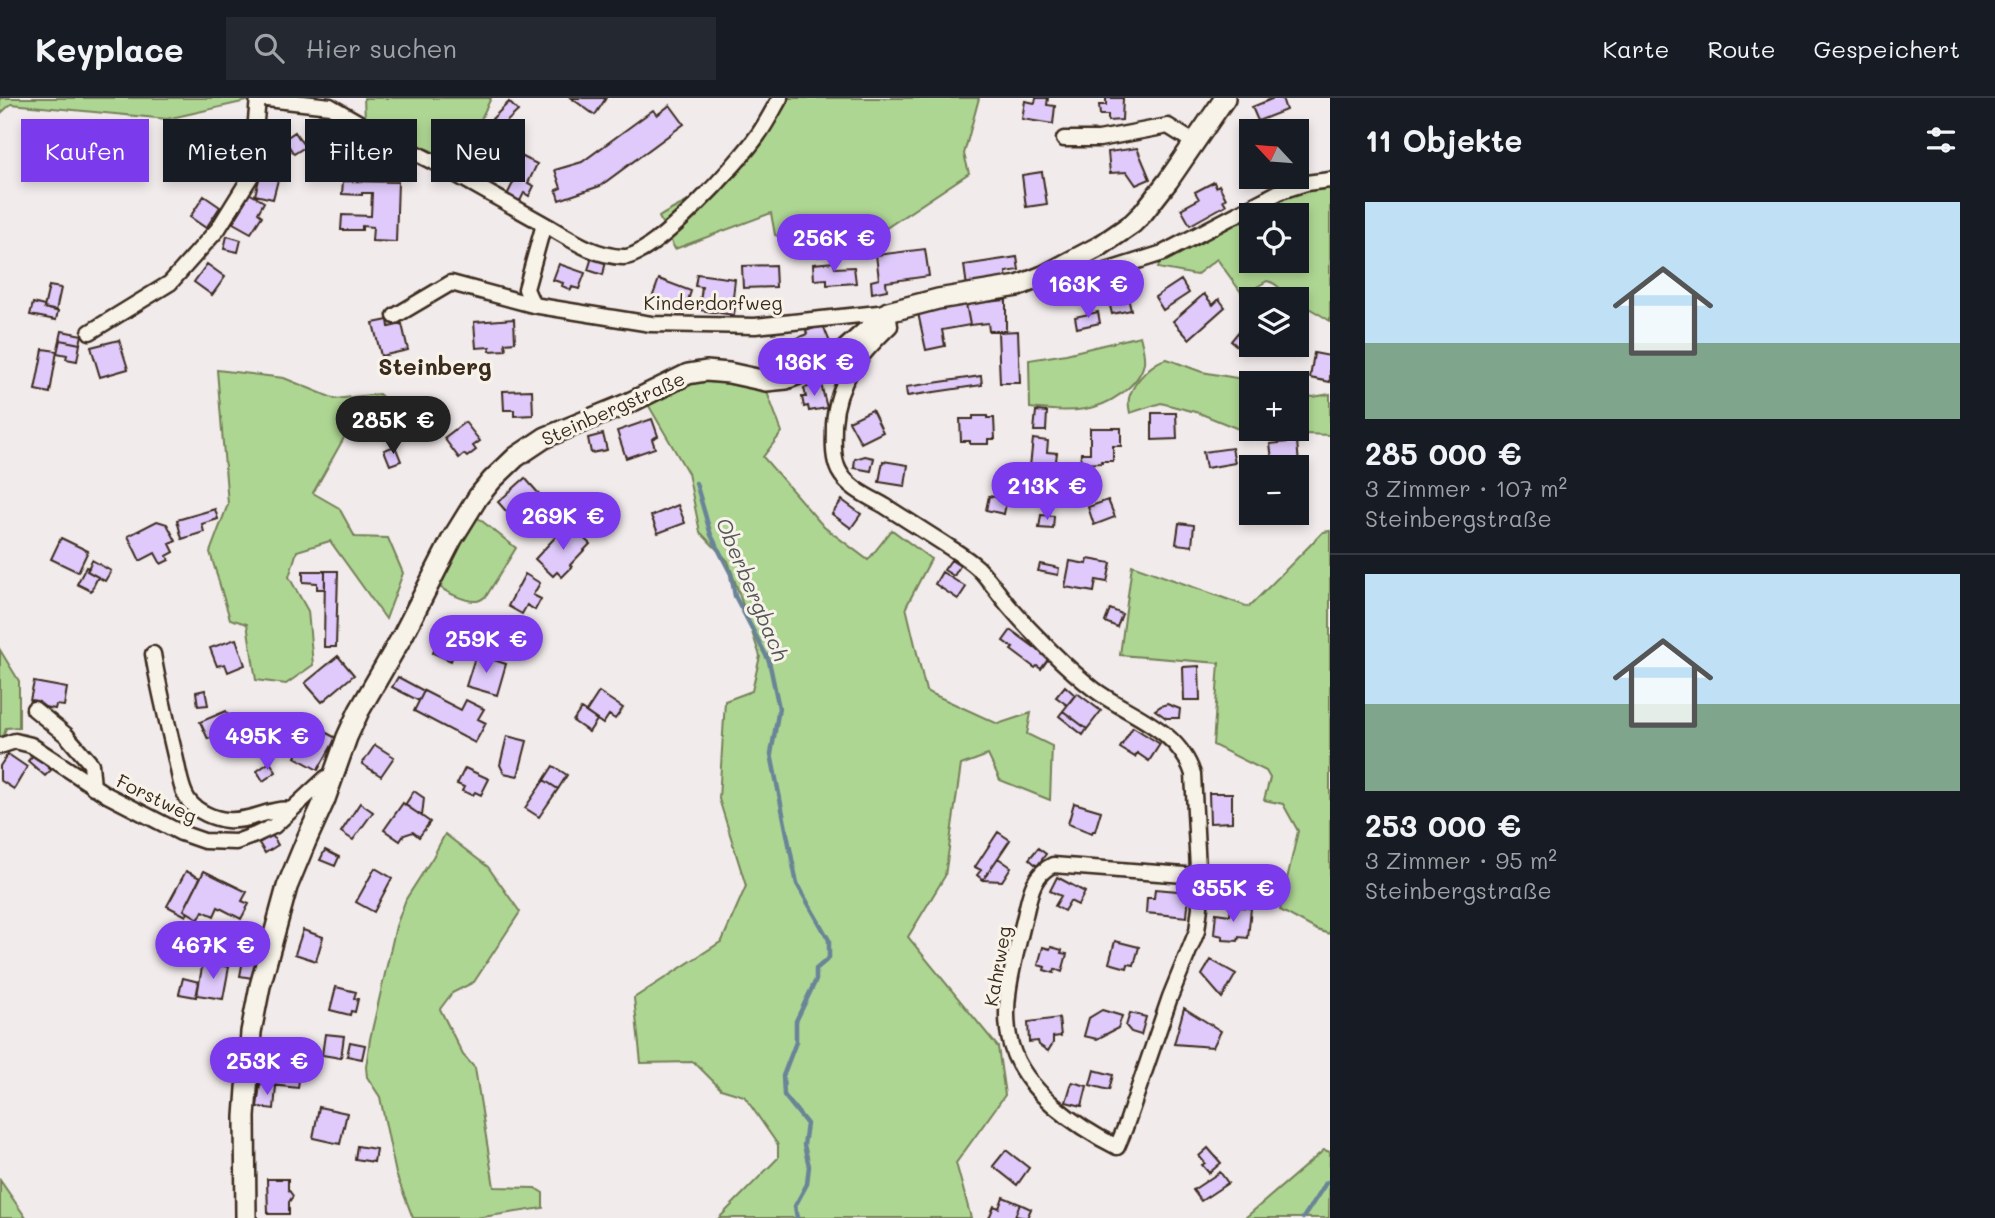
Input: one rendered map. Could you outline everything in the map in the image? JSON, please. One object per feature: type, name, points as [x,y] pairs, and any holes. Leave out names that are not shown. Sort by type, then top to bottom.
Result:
[{"type":"main road","points":[[888,312],[938,299],[1018,286],[1100,246],[1132,224],[1153,201],[1225,98]]},
{"type":"main road","name":"Steinbergstraße","points":[[246,1218],[246,1090],[254,1012],[290,878],[325,799],[359,710],[403,635],[452,539],[478,497],[516,457],[556,431],[629,403],[695,372],[729,373],[766,382],[794,377],[842,353],[888,312]]},
{"type":"street","points":[[90,332],[170,283],[218,229],[251,176],[258,98],[330,106],[593,252],[626,257],[652,243],[695,208],[758,136],[780,98]]},
{"type":"street","points":[[1064,139],[1099,139],[1168,126],[1195,143]]},
{"type":"street","points":[[1043,276],[1051,283],[1062,285],[1152,258],[1267,197],[1296,185],[1330,180]]},
{"type":"street","points":[[533,305],[526,289],[544,224]]},
{"type":"street","name":"Kinderdorfweg","points":[[395,316],[451,284],[533,305],[651,324],[755,326],[888,312]]},
{"type":"street","name":"Kahrweg","points":[[888,312],[890,326],[852,367],[837,398],[834,448],[841,474],[857,489],[972,563],[1009,606],[1083,681],[1176,742],[1185,753],[1193,774],[1200,906],[1197,931],[1170,997],[1117,1147],[1082,1127],[1053,1105],[1026,1075],[1011,1045],[1008,995],[1033,885],[1041,872],[1053,865],[1198,876]]},
{"type":"street","points":[[153,654],[182,784],[189,801],[204,813],[226,820],[250,820],[277,810],[291,810]]},
{"type":"street","points":[[34,709],[66,735],[91,764],[93,787]]},
{"type":"street","name":"Forstweg","points":[[0,746],[15,741],[32,745],[93,787],[181,833],[214,842],[236,842],[274,825],[326,778],[332,777]]},
{"type":"green space","points":[[0,98],[248,98],[247,101],[167,119],[11,104],[0,114]]},
{"type":"green space","points":[[364,98],[491,98],[481,119],[431,119],[431,151],[417,144],[417,119],[365,118]]},
{"type":"green space","points":[[773,98],[979,98],[964,154],[969,173],[850,252],[818,257],[798,244],[775,235],[771,213],[675,249],[659,217],[708,187],[739,150]]},
{"type":"green space","points":[[1330,183],[1330,321],[1309,308],[1309,287],[1279,287],[1267,281],[1257,287],[1239,287],[1239,289],[1217,259],[1196,275],[1158,268],[1160,261],[1239,217],[1239,273],[1309,273],[1309,203],[1264,203]]},
{"type":"green space","points":[[1140,336],[1144,363],[1136,380],[1121,394],[1103,404],[1085,409],[1064,411],[1030,408],[1029,360]]},
{"type":"green space","points":[[1167,359],[1202,372],[1239,378],[1239,429],[1199,413],[1161,403],[1130,413],[1128,404],[1132,390],[1150,368]]},
{"type":"green space","points":[[217,370],[284,378],[335,399],[379,394],[396,410],[345,436],[313,493],[339,508],[355,537],[388,538],[403,573],[386,619],[330,541],[297,551],[289,577],[308,611],[313,665],[286,684],[256,680],[247,624],[230,619],[210,552],[228,504]]},
{"type":"green space","points":[[705,378],[765,387],[782,432],[763,457],[824,527],[868,560],[892,530],[931,559],[906,607],[926,691],[998,724],[1031,713],[1027,734],[1052,746],[1050,800],[1000,780],[988,755],[961,765],[945,876],[908,937],[998,1047],[1005,1095],[956,1163],[971,1218],[719,1218],[778,1158],[778,1145],[744,1096],[721,1089],[694,1062],[641,1063],[634,998],[722,941],[746,886],[719,799],[725,701],[752,691],[760,656],[728,561],[700,532],[688,473],[646,401],[687,379]]},
{"type":"green space","points":[[1330,394],[1330,435],[1309,434],[1309,396]]},
{"type":"green space","points":[[473,514],[516,548],[487,595],[477,601],[456,596],[437,584]]},
{"type":"green space","points":[[1330,531],[1330,934],[1280,910],[1298,831],[1283,804],[1264,800],[1270,778],[1266,771],[1213,745],[1219,663],[1120,655],[1132,565],[1249,607],[1323,532]]},
{"type":"green space","points":[[0,650],[19,681],[19,727],[6,728],[0,749]]},
{"type":"green space","points":[[445,834],[488,867],[520,912],[474,982],[452,993],[440,1009],[463,1055],[475,1068],[494,1187],[535,1188],[543,1193],[543,1208],[476,1218],[413,1218],[396,1174],[380,1097],[367,1077],[370,1039],[396,926],[406,899]]},
{"type":"green space","points":[[1324,1150],[1330,1152],[1329,1218],[1245,1218]]},
{"type":"green space","points":[[0,1180],[26,1218],[0,1218]]},
{"type":"building","points":[[571,98],[606,98],[595,115]]},
{"type":"building","points":[[1036,98],[1048,98],[1047,105],[1055,106],[1053,124],[1022,119],[1025,101],[1035,103]]},
{"type":"building","points":[[1106,98],[1123,98],[1122,120],[1108,121],[1108,115],[1100,115],[1099,105],[1106,105]]},
{"type":"building","points":[[1274,98],[1282,98],[1286,110],[1257,119],[1252,107]]},
{"type":"building","points":[[509,102],[518,111],[510,119],[492,119]]},
{"type":"building","points":[[670,105],[684,124],[600,186],[559,200],[556,190],[561,188],[555,170],[582,162],[653,110],[657,115]]},
{"type":"building","points":[[295,132],[305,147],[294,154],[291,150],[291,135]]},
{"type":"building","points":[[1137,148],[1150,179],[1136,185],[1127,172],[1110,173],[1108,152]]},
{"type":"building","points":[[525,158],[537,164],[528,183],[534,186],[529,196],[524,193],[520,201],[507,195],[514,182],[525,182]]},
{"type":"building","points":[[1042,172],[1047,204],[1026,207],[1022,175]]},
{"type":"building","points":[[258,182],[277,182],[273,199],[255,195]]},
{"type":"building","points":[[343,182],[398,182],[396,242],[372,241],[373,227],[341,230],[342,215],[371,216],[372,193],[342,194]]},
{"type":"building","points":[[1214,182],[1216,187],[1219,185],[1226,205],[1190,225],[1181,209],[1199,199],[1195,192]]},
{"type":"building","points":[[247,192],[264,202],[258,213],[262,216],[251,233],[233,223],[243,207],[239,204]]},
{"type":"building","points":[[204,196],[220,207],[206,228],[190,217]]},
{"type":"building","points":[[227,236],[241,240],[238,252],[224,249]]},
{"type":"building","points":[[925,249],[929,276],[886,282],[887,290],[872,293],[871,281],[879,279],[876,255]]},
{"type":"building","points":[[592,257],[606,261],[603,275],[588,270]]},
{"type":"building","points":[[1017,257],[1019,270],[1006,272],[1007,280],[967,287],[964,265]]},
{"type":"building","points":[[834,262],[835,268],[854,267],[856,283],[827,285],[827,279],[814,280],[813,264]]},
{"type":"building","points":[[207,264],[225,277],[212,295],[194,282]]},
{"type":"building","points":[[559,264],[585,273],[579,289],[572,287],[571,290],[562,286],[563,283],[553,280]]},
{"type":"building","points":[[775,265],[776,287],[743,288],[742,266]]},
{"type":"building","points":[[697,274],[735,279],[734,315],[699,310],[702,287],[695,286]]},
{"type":"building","points":[[659,279],[691,291],[685,310],[652,298]]},
{"type":"building","points":[[1181,280],[1189,293],[1163,310],[1155,297]]},
{"type":"building","points":[[49,286],[61,288],[56,311],[44,308]]},
{"type":"building","points":[[1126,290],[1131,310],[1112,314],[1107,294]]},
{"type":"building","points":[[1204,294],[1213,305],[1219,299],[1225,307],[1189,339],[1173,321]]},
{"type":"building","points":[[1006,300],[1006,331],[989,331],[988,323],[970,325],[966,304]]},
{"type":"building","points":[[33,303],[58,311],[56,320],[30,315]]},
{"type":"building","points":[[966,304],[970,325],[942,330],[945,346],[926,350],[918,313]]},
{"type":"building","points":[[1098,312],[1100,323],[1077,328],[1075,317]]},
{"type":"building","points":[[514,319],[515,342],[505,343],[506,350],[476,348],[474,322]]},
{"type":"building","points":[[388,320],[389,327],[402,324],[408,350],[381,356],[373,323]]},
{"type":"building","points":[[823,325],[831,345],[803,357],[797,338],[807,334],[806,331]]},
{"type":"building","points":[[62,331],[82,335],[80,344],[60,340]]},
{"type":"building","points":[[1018,331],[1020,383],[1000,383],[998,332]]},
{"type":"building","points":[[1239,331],[1239,347],[1231,341]]},
{"type":"building","points":[[60,340],[80,344],[77,361],[66,359],[67,355],[57,353]]},
{"type":"building","points":[[119,340],[128,369],[100,377],[91,347]]},
{"type":"building","points":[[43,349],[57,351],[50,393],[35,390]]},
{"type":"building","points":[[1314,353],[1330,356],[1330,382],[1310,378]]},
{"type":"building","points":[[981,376],[982,385],[907,396],[906,387]]},
{"type":"building","points":[[821,384],[827,408],[809,411],[808,406],[804,407],[804,388]]},
{"type":"building","points":[[532,390],[533,415],[514,416],[514,410],[504,410],[503,391]]},
{"type":"building","points":[[872,410],[883,432],[861,443],[849,421]]},
{"type":"building","points":[[1036,411],[1047,412],[1046,431],[1034,431]]},
{"type":"building","points":[[1152,413],[1176,413],[1177,439],[1152,440]]},
{"type":"building","points":[[973,416],[994,418],[995,439],[988,439],[988,444],[961,441],[960,419],[973,419]]},
{"type":"building","points":[[652,419],[658,436],[652,439],[655,448],[626,458],[617,431]]},
{"type":"building","points":[[465,422],[480,441],[473,446],[476,450],[467,457],[464,454],[459,458],[444,438]]},
{"type":"building","points":[[1090,428],[1121,428],[1121,446],[1113,446],[1113,461],[1080,464],[1081,453],[1090,453]]},
{"type":"building","points":[[603,434],[607,450],[591,453],[588,438]]},
{"type":"building","points":[[1033,439],[1048,441],[1047,452],[1057,453],[1055,468],[1043,467],[1042,478],[1029,476]]},
{"type":"building","points":[[1297,441],[1298,455],[1271,455],[1270,444]]},
{"type":"building","points":[[395,446],[401,461],[390,465],[384,450]]},
{"type":"building","points":[[1232,448],[1235,463],[1206,468],[1203,452]]},
{"type":"building","points":[[865,456],[874,458],[871,471],[854,468],[855,459]]},
{"type":"building","points":[[883,461],[908,465],[905,486],[879,482]]},
{"type":"building","points":[[525,478],[540,495],[526,507],[528,509],[513,519],[498,502]]},
{"type":"building","points":[[989,496],[1007,499],[1004,514],[986,510]]},
{"type":"building","points":[[606,499],[618,516],[598,530],[586,513]]},
{"type":"building","points":[[842,500],[861,514],[851,528],[832,514]]},
{"type":"building","points":[[1108,500],[1115,517],[1094,525],[1088,507]]},
{"type":"building","points":[[678,505],[685,523],[658,533],[651,516]]},
{"type":"building","points":[[215,509],[218,519],[202,524],[204,532],[182,539],[177,520]]},
{"type":"building","points":[[1041,515],[1054,516],[1053,529],[1039,528]]},
{"type":"building","points":[[157,521],[167,524],[176,541],[170,544],[174,552],[167,556],[169,560],[161,564],[155,553],[140,561],[128,536]]},
{"type":"building","points":[[1179,523],[1194,525],[1192,546],[1176,544]]},
{"type":"building","points":[[572,527],[590,544],[562,577],[557,572],[553,576],[535,559],[561,531],[564,534]]},
{"type":"building","points":[[61,538],[88,551],[78,572],[51,559]]},
{"type":"building","points":[[1088,559],[1111,563],[1107,582],[1096,580],[1094,592],[1065,587],[1070,561],[1087,564]]},
{"type":"building","points":[[92,560],[111,571],[105,581],[87,571]]},
{"type":"building","points":[[951,560],[960,566],[954,576],[944,570]]},
{"type":"building","points":[[1040,564],[1059,568],[1058,575],[1038,571]]},
{"type":"building","points":[[86,567],[89,568],[87,571],[98,577],[91,591],[77,584]]},
{"type":"building","points":[[303,571],[325,571],[325,589],[317,589],[317,583],[303,582]]},
{"type":"building","points":[[325,571],[338,571],[336,647],[324,647]]},
{"type":"building","points":[[942,572],[966,587],[958,599],[935,584]]},
{"type":"building","points":[[525,574],[540,583],[533,595],[541,599],[535,610],[527,605],[522,614],[508,606]]},
{"type":"building","points":[[1110,609],[1122,614],[1117,627],[1105,622]]},
{"type":"building","points":[[448,616],[466,624],[461,636],[469,639],[464,652],[456,648],[451,661],[433,653]]},
{"type":"building","points":[[1011,630],[1049,658],[1041,669],[1037,666],[1035,668],[1003,641]]},
{"type":"building","points":[[236,639],[245,665],[228,672],[225,664],[217,666],[210,648]]},
{"type":"building","points":[[476,654],[506,664],[497,695],[466,686]]},
{"type":"building","points":[[338,656],[354,675],[322,702],[305,683]]},
{"type":"building","points":[[1199,666],[1200,700],[1184,700],[1183,667]]},
{"type":"building","points":[[398,677],[424,691],[419,701],[392,687]]},
{"type":"building","points":[[34,682],[67,688],[64,706],[56,705],[55,709],[39,706],[39,702],[30,700]]},
{"type":"building","points":[[1065,686],[1075,695],[1067,705],[1056,697]]},
{"type":"building","points":[[205,690],[208,705],[198,706],[196,692]]},
{"type":"building","points":[[424,691],[461,710],[466,700],[484,709],[478,719],[486,723],[475,743],[414,711]]},
{"type":"building","points":[[599,692],[623,708],[615,719],[609,715],[603,724],[586,712]]},
{"type":"building","points":[[1077,693],[1101,711],[1087,729],[1063,711]]},
{"type":"building","points":[[1167,704],[1180,709],[1179,718],[1166,718],[1155,710]]},
{"type":"building","points":[[581,709],[597,720],[589,732],[573,721]]},
{"type":"building","points":[[226,711],[236,734],[219,741],[216,736],[208,739],[200,722]]},
{"type":"building","points":[[1063,711],[1087,729],[1083,735],[1059,716]]},
{"type":"building","points":[[312,725],[336,738],[318,770],[295,757]]},
{"type":"building","points":[[1133,727],[1160,744],[1149,761],[1137,753],[1135,757],[1120,748]]},
{"type":"building","points":[[507,736],[527,741],[518,776],[504,773],[500,765]]},
{"type":"building","points":[[375,745],[394,757],[381,776],[362,764]]},
{"type":"building","points":[[8,754],[27,767],[14,789],[0,780],[0,766]]},
{"type":"building","points":[[34,754],[51,770],[45,776],[28,761]]},
{"type":"building","points":[[270,762],[276,772],[263,781],[257,771]]},
{"type":"building","points":[[553,766],[567,775],[558,789],[544,780]]},
{"type":"building","points":[[465,768],[489,779],[481,795],[462,791],[464,787],[457,784]]},
{"type":"building","points":[[544,780],[558,789],[539,817],[525,808]]},
{"type":"building","points":[[414,791],[424,798],[422,816],[405,805]]},
{"type":"building","points":[[1209,793],[1232,793],[1232,822],[1210,823]]},
{"type":"building","points":[[360,803],[373,812],[353,840],[341,832]]},
{"type":"building","points":[[403,803],[430,822],[419,837],[413,832],[404,835],[400,841],[384,830]]},
{"type":"building","points":[[1074,803],[1101,811],[1095,831],[1092,833],[1068,824]]},
{"type":"building","points":[[998,832],[1010,840],[983,880],[977,875],[981,870],[975,867]]},
{"type":"building","points":[[272,835],[278,845],[265,853],[259,843]]},
{"type":"building","points":[[1038,848],[1046,854],[1037,866],[1029,859]]},
{"type":"building","points":[[325,850],[339,857],[335,866],[320,860]]},
{"type":"building","points":[[998,858],[1011,867],[1002,881],[983,880]]},
{"type":"building","points":[[375,868],[392,878],[374,912],[356,902]]},
{"type":"building","points":[[186,871],[200,878],[184,910],[188,913],[186,916],[167,906]]},
{"type":"building","points":[[204,871],[247,892],[242,901],[249,904],[241,919],[218,907],[214,916],[203,911],[199,919],[184,910]]},
{"type":"building","points":[[1057,877],[1085,892],[1078,905],[1070,901],[1064,911],[1055,906],[1061,896],[1050,891]]},
{"type":"building","points":[[1155,889],[1189,892],[1187,917],[1146,913],[1147,898],[1154,898]]},
{"type":"building","points":[[1231,906],[1251,908],[1248,938],[1239,937],[1238,941],[1223,940],[1223,936],[1214,934],[1216,913],[1230,915]]},
{"type":"building","points":[[172,923],[200,935],[191,957],[163,945]]},
{"type":"building","points":[[303,930],[323,937],[316,961],[295,954]]},
{"type":"building","points":[[248,934],[266,937],[258,979],[240,976]]},
{"type":"building","points":[[1115,941],[1139,947],[1134,965],[1128,964],[1127,968],[1109,963]]},
{"type":"building","points":[[1043,947],[1062,950],[1061,953],[1067,954],[1062,972],[1055,969],[1054,973],[1038,965]]},
{"type":"building","points":[[1211,960],[1236,974],[1222,998],[1202,975]]},
{"type":"building","points":[[203,962],[229,967],[223,999],[197,995]]},
{"type":"building","points":[[183,978],[199,982],[196,997],[179,994]]},
{"type":"building","points":[[336,987],[356,992],[354,998],[358,999],[355,1012],[351,1011],[350,1015],[330,1010]]},
{"type":"building","points":[[1184,1008],[1221,1031],[1213,1047],[1174,1044]]},
{"type":"building","points":[[1102,1010],[1122,1016],[1118,1028],[1097,1039],[1084,1036],[1089,1018]]},
{"type":"building","points":[[1130,1013],[1146,1017],[1141,1035],[1131,1032],[1126,1026]]},
{"type":"building","points":[[1059,1018],[1061,1036],[1053,1037],[1048,1051],[1039,1045],[1038,1041],[1029,1042],[1028,1022]]},
{"type":"building","points":[[325,1034],[344,1036],[341,1058],[322,1055]]},
{"type":"building","points":[[350,1042],[365,1045],[362,1059],[347,1056]]},
{"type":"building","points":[[276,1054],[302,1057],[298,1088],[272,1085]]},
{"type":"building","points":[[1094,1070],[1113,1075],[1109,1090],[1090,1085]]},
{"type":"building","points":[[1072,1082],[1087,1086],[1082,1106],[1066,1102]]},
{"type":"building","points":[[260,1084],[276,1086],[274,1109],[257,1107]]},
{"type":"building","points":[[319,1107],[347,1113],[340,1144],[313,1138]]},
{"type":"building","points":[[357,1146],[376,1149],[374,1162],[355,1159]]},
{"type":"building","points":[[1208,1148],[1221,1163],[1209,1173],[1199,1156]]},
{"type":"building","points":[[1006,1150],[1029,1168],[1017,1185],[993,1166]]},
{"type":"building","points":[[1220,1172],[1228,1183],[1201,1201],[1193,1190]]},
{"type":"building","points":[[267,1179],[288,1179],[288,1189],[293,1196],[289,1202],[289,1214],[268,1214]]},
{"type":"building","points":[[1003,1197],[1020,1204],[1015,1216],[1019,1218],[989,1218],[994,1206],[999,1208]]},
{"type":"building","points":[[1020,1204],[1031,1209],[1027,1218],[1015,1216]]},
{"type":"waterway","name":"Oberbergbach","points":[[696,483],[711,535],[731,574],[735,596],[769,661],[779,708],[771,754],[797,884],[829,940],[829,958],[816,969],[816,980],[796,1021],[796,1042],[783,1076],[784,1095],[807,1124],[804,1145],[809,1166],[807,1184],[795,1206],[797,1218]]},
{"type":"waterway","points":[[1303,1218],[1330,1181]]},
{"type":"district","name":"Steinberg","points":[[435,366]]}]
